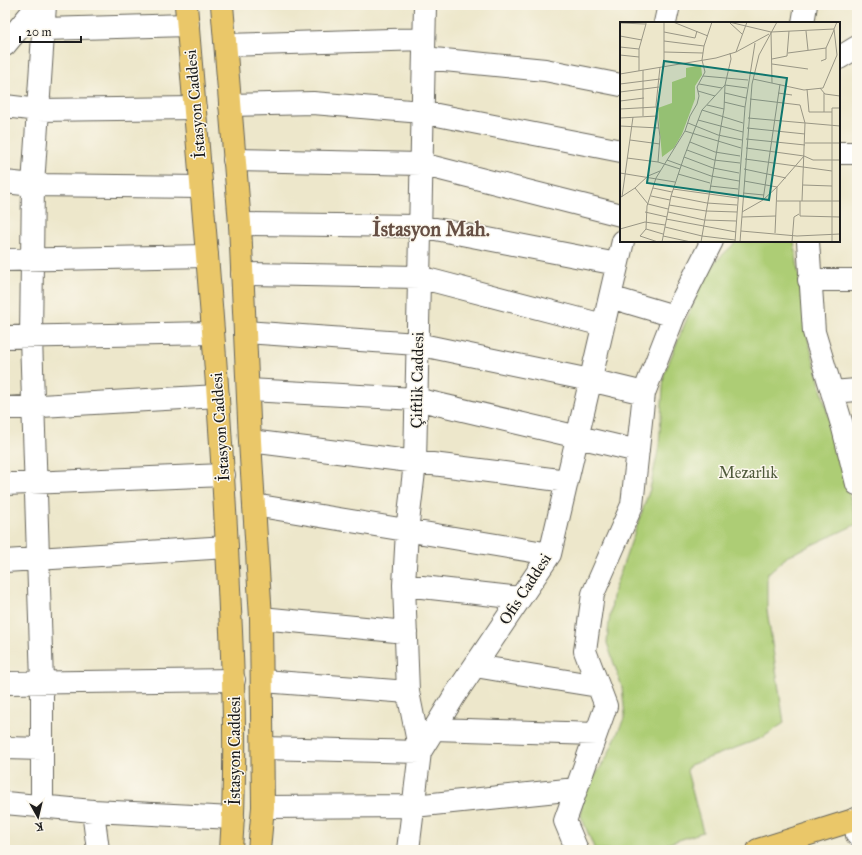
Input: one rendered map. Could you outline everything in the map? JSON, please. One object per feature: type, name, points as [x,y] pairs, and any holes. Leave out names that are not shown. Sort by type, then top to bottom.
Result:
[{"type":"main road","points":[[222,5],[240,224],[250,441],[261,618],[263,807],[258,850]]},
{"type":"main road","name":"İstasyon Caddesi","points":[[187,15],[224,475],[234,680],[235,779],[231,850]]},
{"type":"main road","points":[[758,850],[856,824]]},
{"type":"street","points":[[5,45],[38,5]]},
{"type":"street","points":[[42,807],[42,682],[31,337],[32,185],[45,5]]},
{"type":"street","name":"Çiftlik Caddesi","points":[[420,752],[408,692],[404,585],[407,532],[415,463],[425,5]]},
{"type":"street","points":[[666,22],[669,5]]},
{"type":"street","points":[[803,22],[806,5]]},
{"type":"street","points":[[44,29],[187,15]]},
{"type":"street","points":[[226,45],[424,48],[620,85]]},
{"type":"street","points":[[840,46],[857,46]]},
{"type":"street","points":[[840,57],[857,46]]},
{"type":"street","points":[[230,105],[313,103],[422,112],[620,151]]},
{"type":"street","points":[[5,106],[38,110],[195,108]]},
{"type":"street","points":[[840,153],[857,153]]},
{"type":"street","points":[[234,160],[421,164],[620,215]]},
{"type":"street","points":[[5,182],[32,185],[202,187]]},
{"type":"street","points":[[240,224],[420,226],[617,264]]},
{"type":"street","name":"Ofis Caddesi","points":[[408,850],[420,752],[475,666],[550,554],[576,437],[623,242]]},
{"type":"street","points":[[577,850],[565,821],[606,706],[585,651],[593,594],[632,505],[644,394],[674,316],[711,242]]},
{"type":"street","points":[[808,242],[814,332],[856,476]]},
{"type":"street","points":[[5,260],[207,256]]},
{"type":"street","points":[[242,274],[419,277],[603,325]]},
{"type":"street","points":[[810,280],[857,280]]},
{"type":"street","points":[[610,296],[674,316]]},
{"type":"street","points":[[245,332],[417,344],[590,380],[644,394]]},
{"type":"street","points":[[5,337],[213,333]]},
{"type":"street","points":[[248,390],[416,400],[638,451]]},
{"type":"street","points":[[832,392],[857,390]]},
{"type":"street","points":[[5,408],[34,408],[218,396]]},
{"type":"street","points":[[250,441],[567,481]]},
{"type":"street","points":[[5,484],[36,484],[224,475]]},
{"type":"street","points":[[254,505],[407,532],[550,554]]},
{"type":"street","points":[[5,561],[227,548]]},
{"type":"street","points":[[404,585],[520,598]]},
{"type":"street","points":[[261,618],[406,632]]},
{"type":"street","points":[[475,666],[598,686]]},
{"type":"street","points":[[5,683],[234,680]]},
{"type":"street","points":[[262,681],[408,692]]},
{"type":"street","points":[[434,729],[596,734]]},
{"type":"street","points":[[5,748],[42,749]]},
{"type":"street","points":[[263,748],[420,752]]},
{"type":"street","points":[[263,807],[414,806],[576,789]]},
{"type":"street","points":[[5,803],[93,811],[233,818]]},
{"type":"street","points":[[93,811],[98,850]]},
{"type":"green space","name":"Mezarlık","points":[[736,242],[794,242],[808,339],[857,524],[788,556],[767,574],[767,610],[784,723],[762,738],[690,765],[687,771],[703,832],[649,850],[595,850],[581,816],[582,796],[607,757],[625,716],[622,687],[607,643],[614,590],[650,489],[659,446],[664,374],[707,270]]},
{"type":"district","name":"İstasyon Mah.","points":[[431,229]]}]
